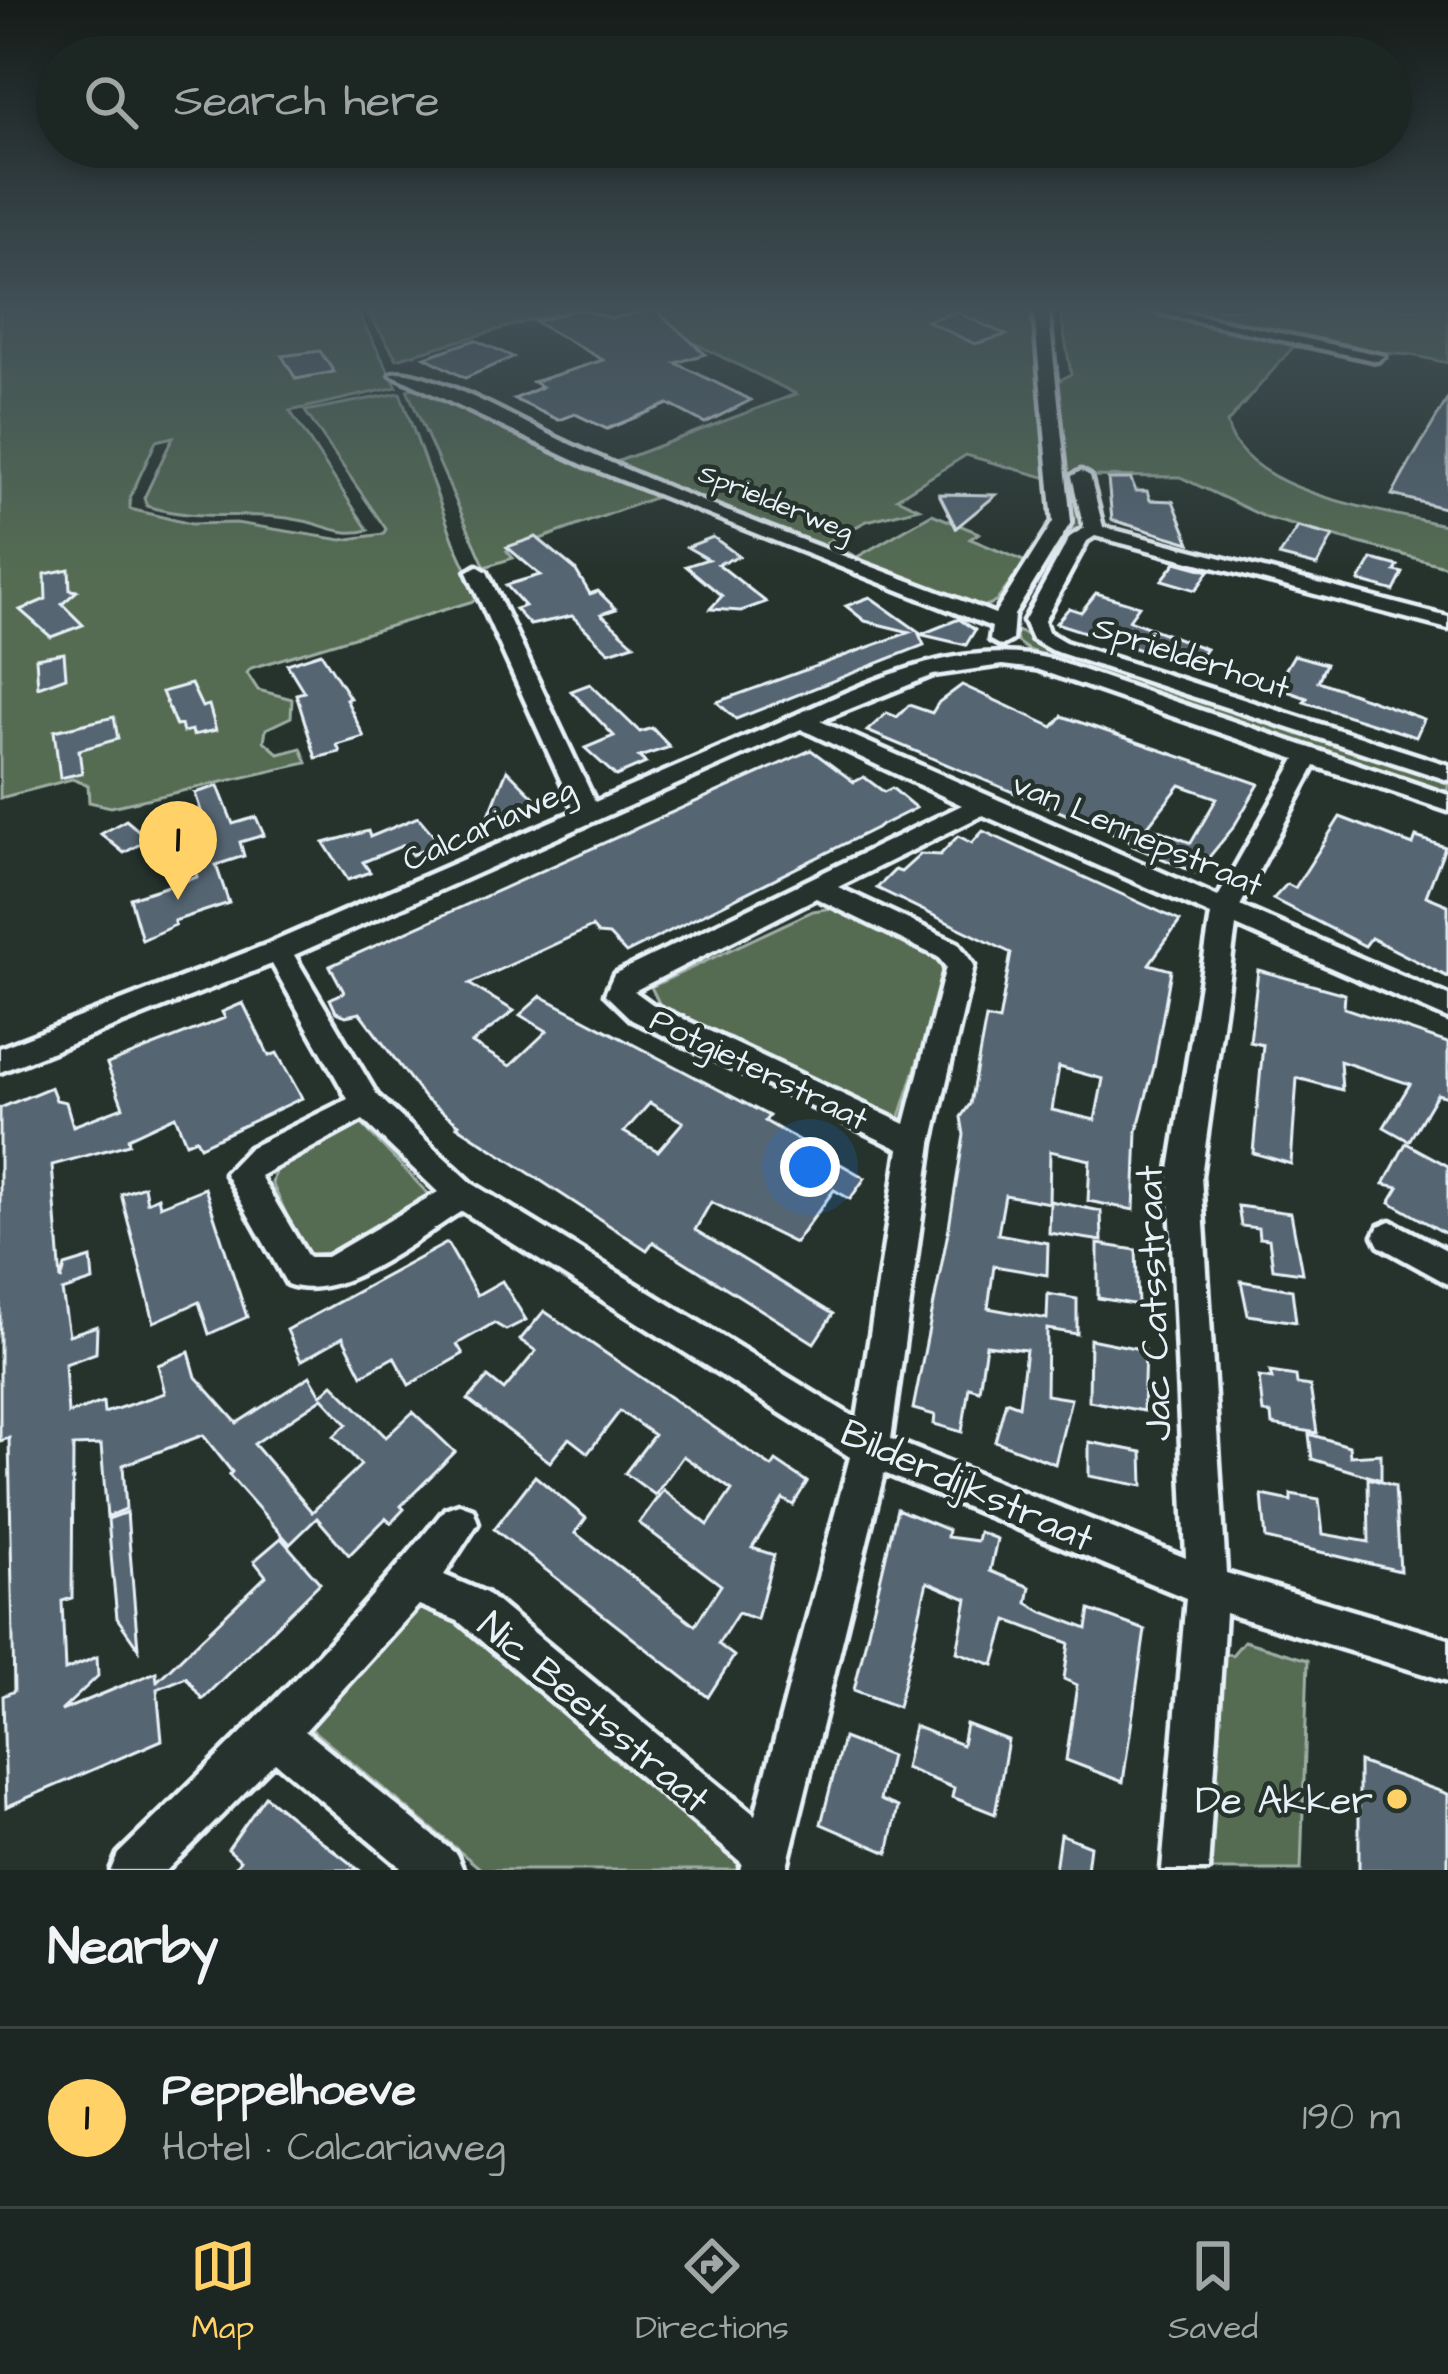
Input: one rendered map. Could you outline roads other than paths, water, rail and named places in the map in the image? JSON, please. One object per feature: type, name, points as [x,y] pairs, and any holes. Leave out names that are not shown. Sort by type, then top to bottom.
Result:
[{"type":"street","name":"Sprielderweg","points":[[456,396],[590,461],[1000,623]]},
{"type":"street","points":[[1050,396],[1062,512],[1076,533],[1448,623]]},
{"type":"street","points":[[1081,476],[1076,533],[1000,623],[1003,657],[1042,664],[1448,802]]},
{"type":"street","name":"Sprielderhout","points":[[1076,533],[1034,621],[1046,641],[1448,773]]},
{"type":"street","points":[[477,572],[589,815]]},
{"type":"street","name":"Calcariaweg","points":[[0,1060],[278,951],[923,670],[1003,657]]},
{"type":"street","name":"van Lennepstraat","points":[[802,721],[982,806],[1448,1008]]},
{"type":"street","name":"Jac Catsstraat","points":[[1185,1870],[1207,1587],[1185,1176],[1225,909],[1309,756]]},
{"type":"street","name":"Potgieterstraat","points":[[916,1143],[642,1012],[619,994],[625,981],[982,806]]},
{"type":"street","name":"Potgieterstraat","points":[[820,889],[948,950],[960,965],[916,1143],[871,1450]]},
{"type":"street","name":"Bilderdijkstraat","points":[[278,951],[366,1104],[462,1194],[871,1450],[1207,1587],[1448,1660]]},
{"type":"street","points":[[366,1104],[260,1157],[241,1173],[299,1273],[332,1272],[462,1194]]},
{"type":"street","points":[[1391,1236],[1448,1269]]},
{"type":"street","name":"Nic Beetsstraat","points":[[415,1583],[472,1607],[765,1862],[871,1450]]},
{"type":"street","points":[[134,1870],[415,1583],[459,1523]]},
{"type":"street","points":[[273,1733],[440,1870]]},
{"type":"place","name":"Peppelhoeve","points":[[178,900]]},
{"type":"place","name":"De Akker","points":[[1397,1799]]}]
